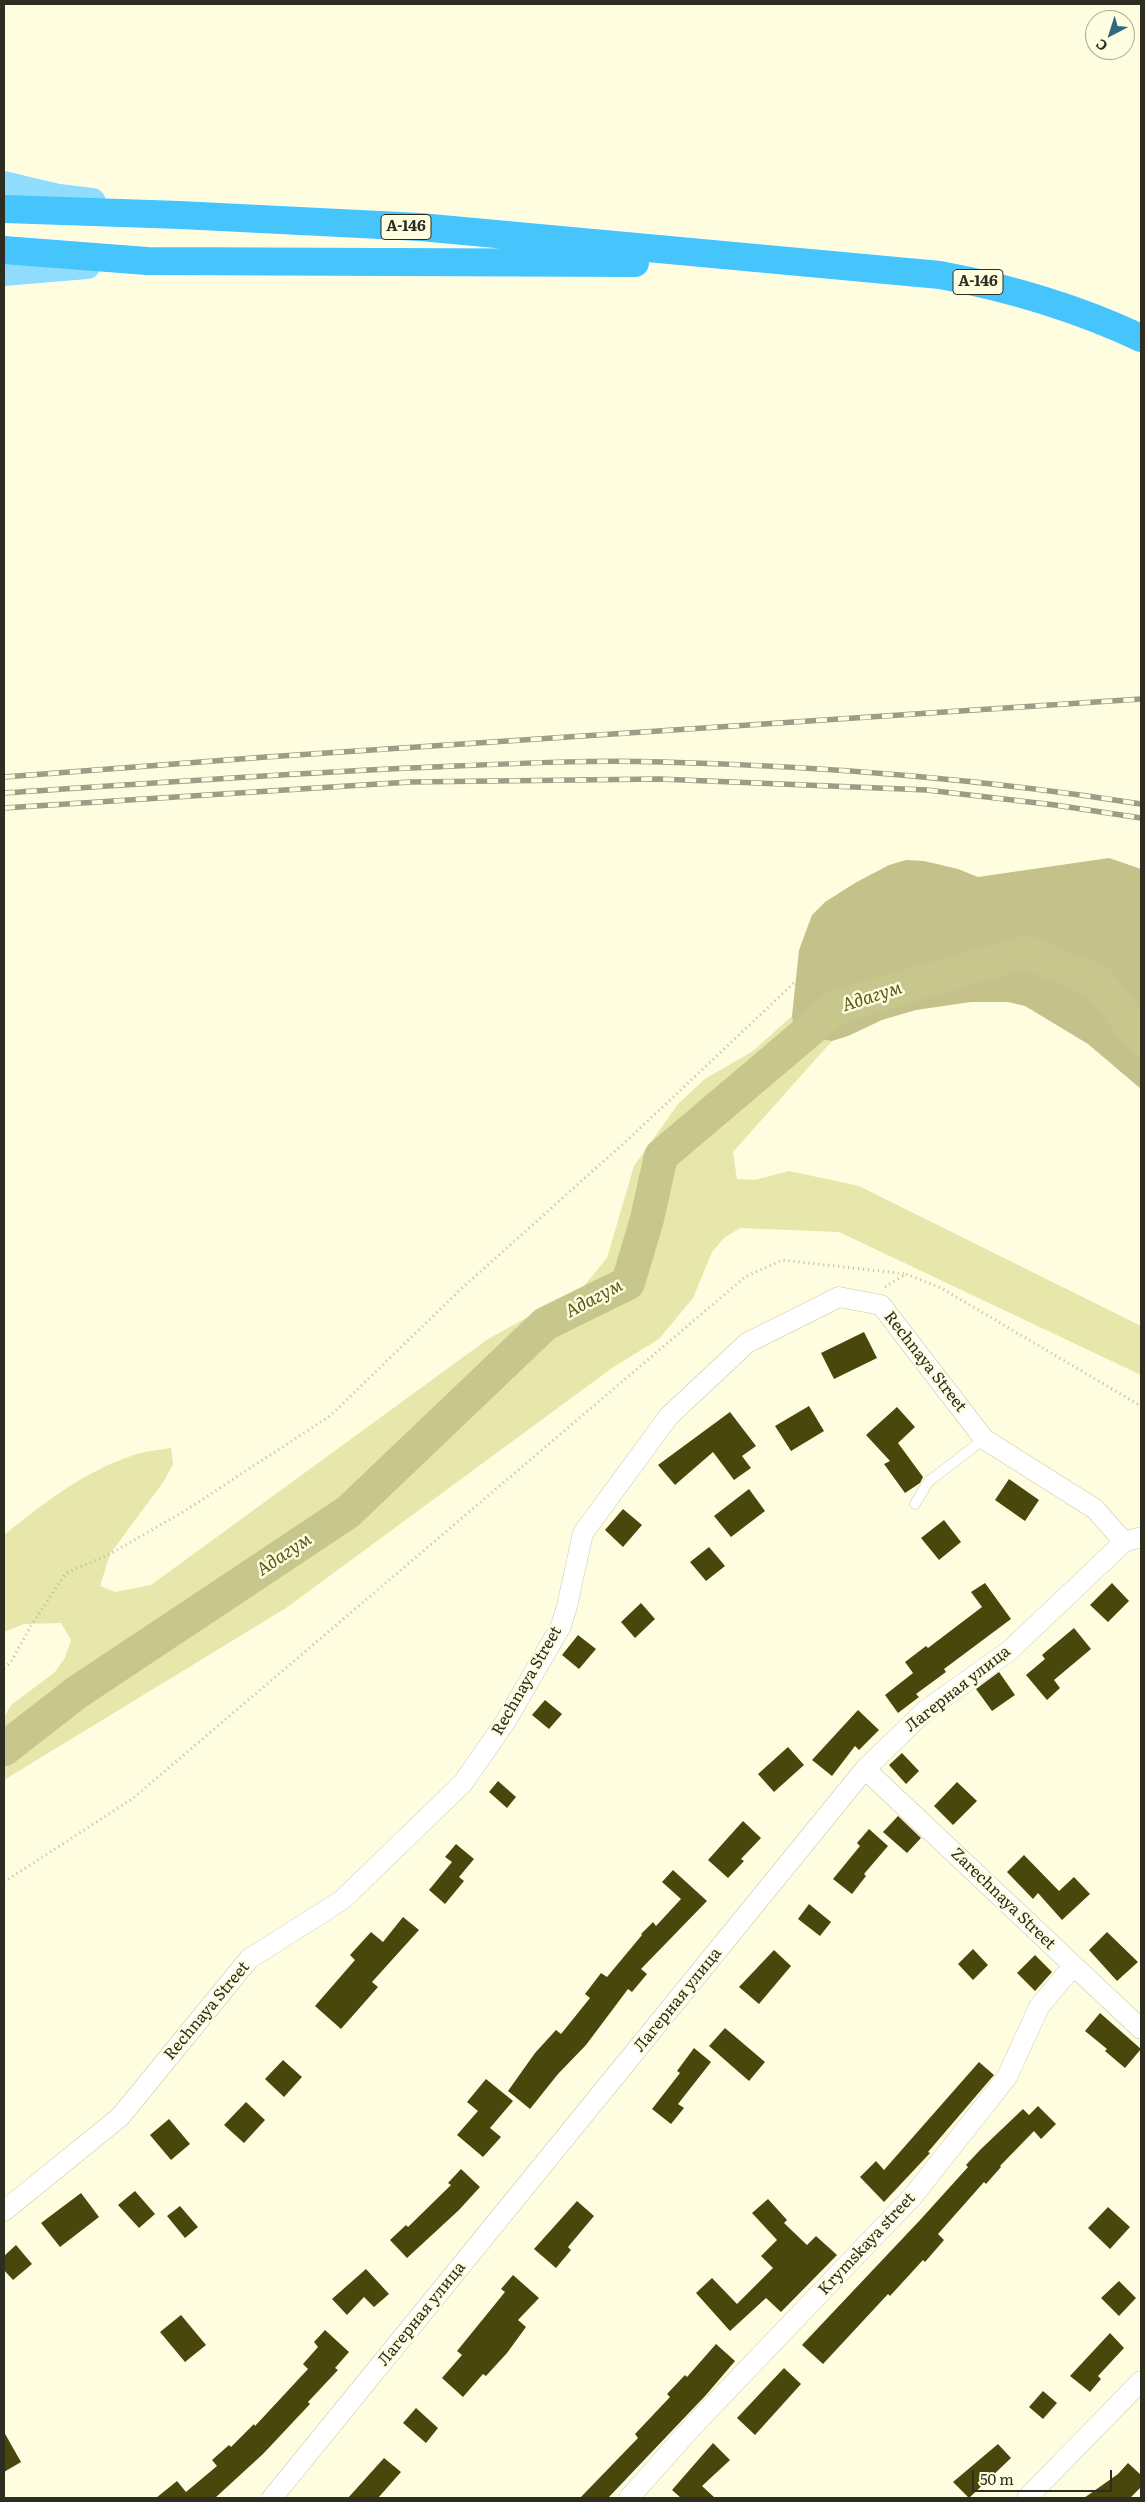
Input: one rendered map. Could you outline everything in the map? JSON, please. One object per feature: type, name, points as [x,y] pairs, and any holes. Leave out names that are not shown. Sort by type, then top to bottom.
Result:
[{"type":"highway","name":"А-146","points":[[4,209],[180,215],[420,227],[940,275],[996,286],[1056,303],[1141,338]]},
{"type":"highway","name":"А-146","points":[[4,250],[147,261],[806,264]]},
{"type":"main road","name":"А-146","points":[[4,185],[59,198],[180,215]]},
{"type":"main road","name":"А-146","points":[[4,272],[147,261]]},
{"type":"street","name":"Rechnaya Street","points":[[4,2211],[120,2117],[249,1959],[342,1900],[463,1783],[506,1721],[561,1626],[583,1533],[669,1416],[747,1343],[839,1297],[881,1305],[984,1439],[1096,1509],[1133,1539]]},
{"type":"street","name":"Лагерная улица","points":[[272,2498],[865,1769],[926,1710],[1009,1651],[1133,1539]]},
{"type":"street","name":"Zarechnaya Street","points":[[865,1769],[1141,2029]]},
{"type":"street","name":"Krymskaya street","points":[[629,2498],[693,2426],[913,2196],[1007,2077],[1039,2007],[1073,1966]]},
{"type":"street","points":[[1027,2498],[1141,2381]]},
{"type":"lane","points":[[915,1504],[928,1482],[984,1439]]},
{"type":"path","points":[[4,1668],[11,1662],[32,1624],[66,1573],[110,1554],[183,1512],[330,1416],[460,1289],[634,1134],[796,981],[848,954]]},
{"type":"path","points":[[4,1882],[132,1799],[746,1277],[782,1260],[906,1274],[941,1288],[1141,1406]]},
{"type":"path","points":[[861,1301],[906,1274]]},
{"type":"shaded area","points":[[1109,858],[1141,869],[1141,1089],[1088,1044],[1025,1006],[1008,1002],[971,1002],[916,1010],[882,1020],[848,1036],[832,1041],[794,1036],[792,1016],[799,950],[812,915],[825,902],[855,883],[889,865],[906,860],[924,861],[958,869],[978,877]]},
{"type":"shaded area","points":[[792,1016],[794,1036],[832,1041],[733,1152],[737,1179],[755,1180],[789,1171],[859,1186],[1141,1326],[1141,1375],[839,1232],[740,1228],[724,1238],[712,1252],[693,1298],[659,1339],[612,1368],[286,1608],[4,1780],[4,1717],[11,1705],[54,1673],[65,1658],[71,1640],[61,1623],[24,1624],[4,1632],[4,1535],[65,1489],[98,1470],[138,1454],[171,1448],[173,1464],[164,1481],[110,1554],[100,1586],[115,1592],[151,1585],[488,1339],[584,1286],[607,1258],[634,1166],[678,1104],[705,1079],[753,1051]]},
{"type":"building","points":[[864,1332],[877,1358],[834,1379],[821,1353]]},
{"type":"building","points":[[809,1406],[824,1431],[791,1451],[775,1426]]},
{"type":"building","points":[[897,1407],[915,1427],[898,1443],[923,1477],[920,1483],[905,1493],[884,1464],[890,1461],[866,1435]]},
{"type":"building","points":[[730,1412],[756,1446],[742,1456],[751,1468],[734,1480],[713,1452],[675,1485],[658,1465]]},
{"type":"building","points":[[1009,1479],[1039,1500],[1025,1521],[995,1500]]},
{"type":"building","points":[[749,1489],[765,1511],[731,1537],[714,1516]]},
{"type":"building","points":[[623,1509],[642,1525],[623,1547],[605,1530]]},
{"type":"building","points":[[944,1520],[961,1542],[939,1560],[921,1538]]},
{"type":"building","points":[[709,1547],[725,1566],[706,1581],[690,1562]]},
{"type":"building","points":[[985,1583],[1011,1619],[944,1669],[946,1672],[916,1694],[919,1697],[898,1713],[885,1695],[913,1673],[905,1662],[926,1646],[928,1648],[982,1607],[971,1592]]},
{"type":"building","points":[[1112,1583],[1129,1601],[1108,1622],[1090,1605]]},
{"type":"building","points":[[641,1603],[655,1619],[635,1638],[621,1622]]},
{"type":"building","points":[[1074,1628],[1091,1649],[1054,1680],[1060,1688],[1047,1700],[1026,1675],[1045,1659],[1042,1655]]},
{"type":"building","points":[[578,1635],[596,1649],[579,1669],[562,1655]]},
{"type":"building","points":[[999,1672],[1015,1695],[992,1711],[976,1689]]},
{"type":"building","points":[[545,1700],[562,1714],[549,1729],[532,1715]]},
{"type":"building","points":[[858,1710],[879,1730],[859,1750],[855,1746],[832,1776],[812,1760]]},
{"type":"building","points":[[788,1747],[804,1765],[774,1792],[758,1774]]},
{"type":"building","points":[[902,1753],[919,1771],[906,1784],[889,1765]]},
{"type":"building","points":[[498,1781],[516,1797],[507,1808],[489,1792]]},
{"type":"building","points":[[957,1782],[977,1801],[953,1825],[934,1806]]},
{"type":"building","points":[[898,1816],[921,1838],[907,1853],[883,1832]]},
{"type":"building","points":[[743,1821],[761,1838],[741,1859],[744,1861],[728,1878],[708,1860]]},
{"type":"building","points":[[869,1829],[888,1846],[864,1874],[866,1876],[852,1894],[833,1879],[860,1846],[857,1843]]},
{"type":"building","points":[[456,1844],[474,1859],[459,1877],[464,1881],[445,1904],[429,1890],[452,1862],[445,1857]]},
{"type":"building","points":[[1024,1855],[1059,1891],[1074,1877],[1090,1894],[1062,1920],[1038,1893],[1033,1899],[1007,1872]]},
{"type":"building","points":[[673,1870],[707,1901],[641,1969],[647,1974],[632,1992],[628,1989],[586,2045],[558,2074],[530,2109],[508,2091],[535,2053],[556,2030],[561,2034],[590,1998],[585,1994],[601,1973],[607,1977],[641,1934],[653,1922],[656,1926],[681,1899],[662,1882]]},
{"type":"building","points":[[809,1904],[831,1922],[820,1936],[798,1919]]},
{"type":"building","points":[[403,1917],[419,1930],[372,1982],[378,1987],[341,2029],[315,2006],[355,1960],[350,1955],[371,1932],[383,1942]]},
{"type":"building","points":[[1107,1932],[1138,1962],[1117,1981],[1089,1950]]},
{"type":"building","points":[[973,1949],[988,1965],[973,1980],[958,1964]]},
{"type":"building","points":[[774,1950],[791,1966],[759,2004],[739,1987]]},
{"type":"building","points":[[1035,1955],[1052,1972],[1035,1991],[1017,1973]]},
{"type":"building","points":[[1100,2013],[1141,2049],[1125,2068],[1105,2051],[1107,2049],[1085,2031]]},
{"type":"building","points":[[725,2028],[765,2062],[749,2081],[709,2046]]},
{"type":"building","points":[[694,2048],[711,2062],[678,2104],[684,2108],[671,2124],[652,2109],[680,2073],[677,2071]]},
{"type":"building","points":[[283,2060],[302,2077],[284,2097],[265,2079]]},
{"type":"building","points":[[979,2062],[994,2075],[928,2152],[930,2153],[884,2202],[860,2177],[876,2161],[884,2170]]},
{"type":"building","points":[[486,2079],[513,2101],[490,2128],[501,2137],[483,2157],[457,2135],[478,2111],[467,2102]]},
{"type":"building","points":[[246,2102],[265,2120],[244,2143],[224,2125]]},
{"type":"building","points":[[1038,2106],[1056,2124],[1041,2139],[1034,2131],[1000,2166],[986,2184],[984,2182],[938,2234],[944,2240],[925,2262],[923,2260],[890,2296],[888,2294],[823,2364],[802,2345],[921,2219],[968,2167],[966,2165],[981,2149],[1023,2109],[1029,2115]]},
{"type":"building","points":[[169,2119],[190,2144],[171,2160],[150,2135]]},
{"type":"building","points":[[461,2169],[480,2187],[459,2210],[407,2258],[390,2240],[406,2225],[408,2227],[451,2185],[448,2183]]},
{"type":"building","points":[[135,2191],[155,2214],[139,2228],[118,2205]]},
{"type":"building","points":[[81,2193],[99,2217],[60,2247],[41,2223]]},
{"type":"building","points":[[768,2199],[787,2220],[784,2223],[807,2245],[816,2236],[837,2255],[781,2312],[766,2298],[730,2331],[696,2293],[712,2278],[737,2304],[773,2268],[761,2256],[777,2240],[752,2213]]},
{"type":"building","points":[[577,2201],[594,2216],[568,2247],[571,2250],[556,2268],[534,2249]]},
{"type":"building","points":[[180,2206],[198,2227],[185,2238],[167,2216]]},
{"type":"building","points":[[1108,2207],[1130,2227],[1110,2249],[1088,2228]]},
{"type":"building","points":[[16,2245],[32,2264],[13,2280],[4,2270],[4,2256]]},
{"type":"building","points":[[366,2269],[389,2294],[374,2307],[364,2297],[347,2315],[332,2299]]},
{"type":"building","points":[[513,2275],[539,2298],[518,2320],[526,2327],[507,2353],[486,2376],[483,2374],[463,2397],[442,2378],[462,2355],[457,2351],[505,2292],[501,2289]]},
{"type":"building","points":[[1119,2281],[1136,2298],[1119,2316],[1101,2298]]},
{"type":"building","points":[[181,2315],[206,2345],[185,2362],[160,2332]]},
{"type":"building","points":[[325,2330],[349,2352],[335,2368],[338,2370],[308,2402],[310,2404],[263,2454],[215,2498],[156,2498],[177,2481],[186,2492],[217,2466],[212,2460],[229,2445],[231,2447],[254,2424],[255,2426],[308,2369],[303,2364],[318,2347],[314,2342]]},
{"type":"building","points":[[1110,2333],[1124,2348],[1098,2376],[1101,2379],[1090,2392],[1070,2376]]},
{"type":"building","points":[[716,2344],[735,2361],[706,2395],[608,2498],[580,2498],[638,2438],[635,2434],[670,2397],[667,2394],[685,2375],[687,2377]]},
{"type":"building","points":[[784,2368],[801,2384],[755,2435],[737,2418]]},
{"type":"building","points":[[1043,2391],[1057,2403],[1043,2419],[1029,2407]]},
{"type":"building","points":[[416,2408],[438,2428],[426,2443],[403,2423]]},
{"type":"building","points":[[4,2432],[21,2462],[4,2472]]},
{"type":"building","points":[[713,2443],[730,2460],[702,2486],[715,2498],[681,2498],[672,2490]]},
{"type":"building","points":[[998,2444],[1011,2458],[969,2498],[953,2482]]},
{"type":"building","points":[[384,2458],[401,2472],[378,2498],[348,2498]]},
{"type":"building","points":[[1128,2463],[1141,2475],[1141,2487],[1130,2498],[1084,2498],[1118,2474]]},
{"type":"waterway","name":"Адагум","points":[[4,1749],[76,1693],[348,1512],[545,1324],[628,1283],[647,1219],[661,1156],[838,1006],[1026,952],[1098,982],[1141,1039]]},
{"type":"railway","points":[[4,777],[266,757],[1141,699]]},
{"type":"railway","points":[[4,793],[399,768],[636,761],[843,770],[903,775],[1022,787],[1141,804]]},
{"type":"railway","points":[[4,808],[410,782],[659,779],[927,790],[1055,805],[1141,818]]}]
